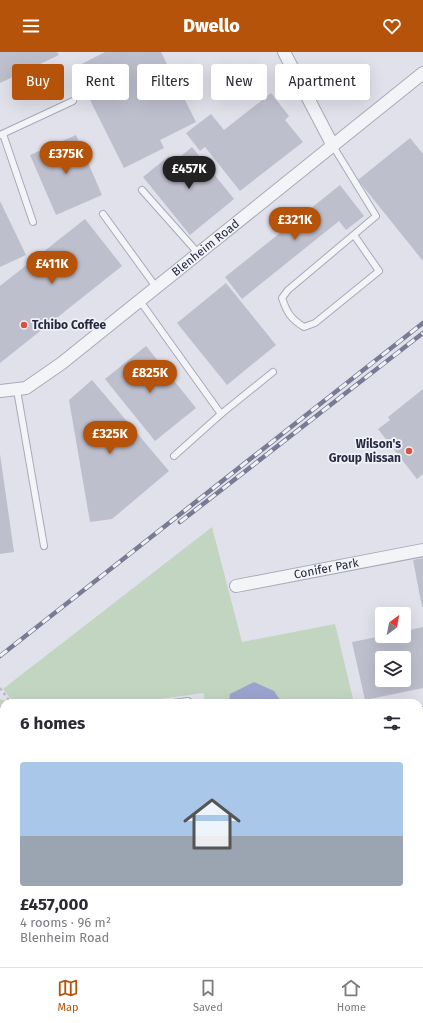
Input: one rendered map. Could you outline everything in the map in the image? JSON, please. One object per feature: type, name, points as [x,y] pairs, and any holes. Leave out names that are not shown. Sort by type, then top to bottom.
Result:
[{"type":"street","points":[[284,52],[332,146]]},
{"type":"street","name":"Blenheim Road","points":[[0,391],[26,388],[62,363],[423,73]]},
{"type":"street","name":"Conifer Park","points":[[236,586],[420,551]]},
{"type":"lane","points":[[33,222],[2,134],[73,101]]},
{"type":"lane","points":[[332,146],[376,216],[288,290],[282,298],[286,310],[293,320],[304,327],[315,323],[379,271],[354,235]]},
{"type":"lane","points":[[142,190],[198,253]]},
{"type":"lane","points":[[104,214],[156,287]]},
{"type":"lane","points":[[140,300],[221,414]]},
{"type":"lane","points":[[174,456],[221,414],[273,372]]},
{"type":"lane","points":[[17,390],[44,546]]},
{"type":"path","points":[[0,688],[8,699]]},
{"type":"green space","points":[[212,527],[242,642],[335,624],[353,699],[204,699],[204,693],[160,699],[11,699],[3,689]]},
{"type":"water","points":[[254,682],[274,691],[279,699],[229,699],[230,694]]},
{"type":"building","points":[[0,52],[57,52],[59,55],[40,64],[12,64],[12,77],[0,83]]},
{"type":"building","points":[[105,52],[161,52],[167,64],[137,64],[137,100],[185,100],[196,122],[160,140],[164,148],[124,168],[90,100],[129,100],[129,64],[82,64]]},
{"type":"building","points":[[271,93],[289,116],[285,120],[303,142],[240,191],[205,147],[200,151],[186,133],[211,114],[224,130],[262,100],[267,100],[267,96]]},
{"type":"building","points":[[76,135],[102,195],[56,215],[30,155]]},
{"type":"building","points":[[410,138],[423,154],[423,261],[358,180]]},
{"type":"building","points":[[192,147],[234,199],[190,235],[143,177],[169,156],[174,162]]},
{"type":"building","points":[[340,185],[364,216],[346,230],[339,221],[242,299],[225,277]]},
{"type":"building","points":[[0,201],[26,255],[0,267]]},
{"type":"building","name":"Tchibo Coffee","points":[[85,219],[122,266],[0,363],[0,286]]},
{"type":"building","points":[[226,283],[276,345],[227,385],[177,323]]},
{"type":"building","points":[[146,346],[196,408],[155,441],[105,379]]},
{"type":"building","points":[[92,380],[169,471],[112,519],[90,522],[69,400]]},
{"type":"building","name":"Wilson's Group Nissan","points":[[423,389],[423,474],[417,479],[378,429],[390,420],[388,417]]},
{"type":"building","points":[[0,454],[14,552],[0,554]]},
{"type":"building","points":[[423,558],[423,607],[422,607],[413,560]]},
{"type":"building","points":[[423,627],[423,688],[365,699],[352,642],[375,637],[375,643],[411,643],[411,630]]},
{"type":"railway","points":[[0,656],[423,323]]},
{"type":"railway","points":[[180,522],[423,333]]},
{"type":"place","name":"Tchibo Coffee","points":[[24,325]]},
{"type":"place","name":"Wilson's Group Nissan","points":[[409,451]]}]
